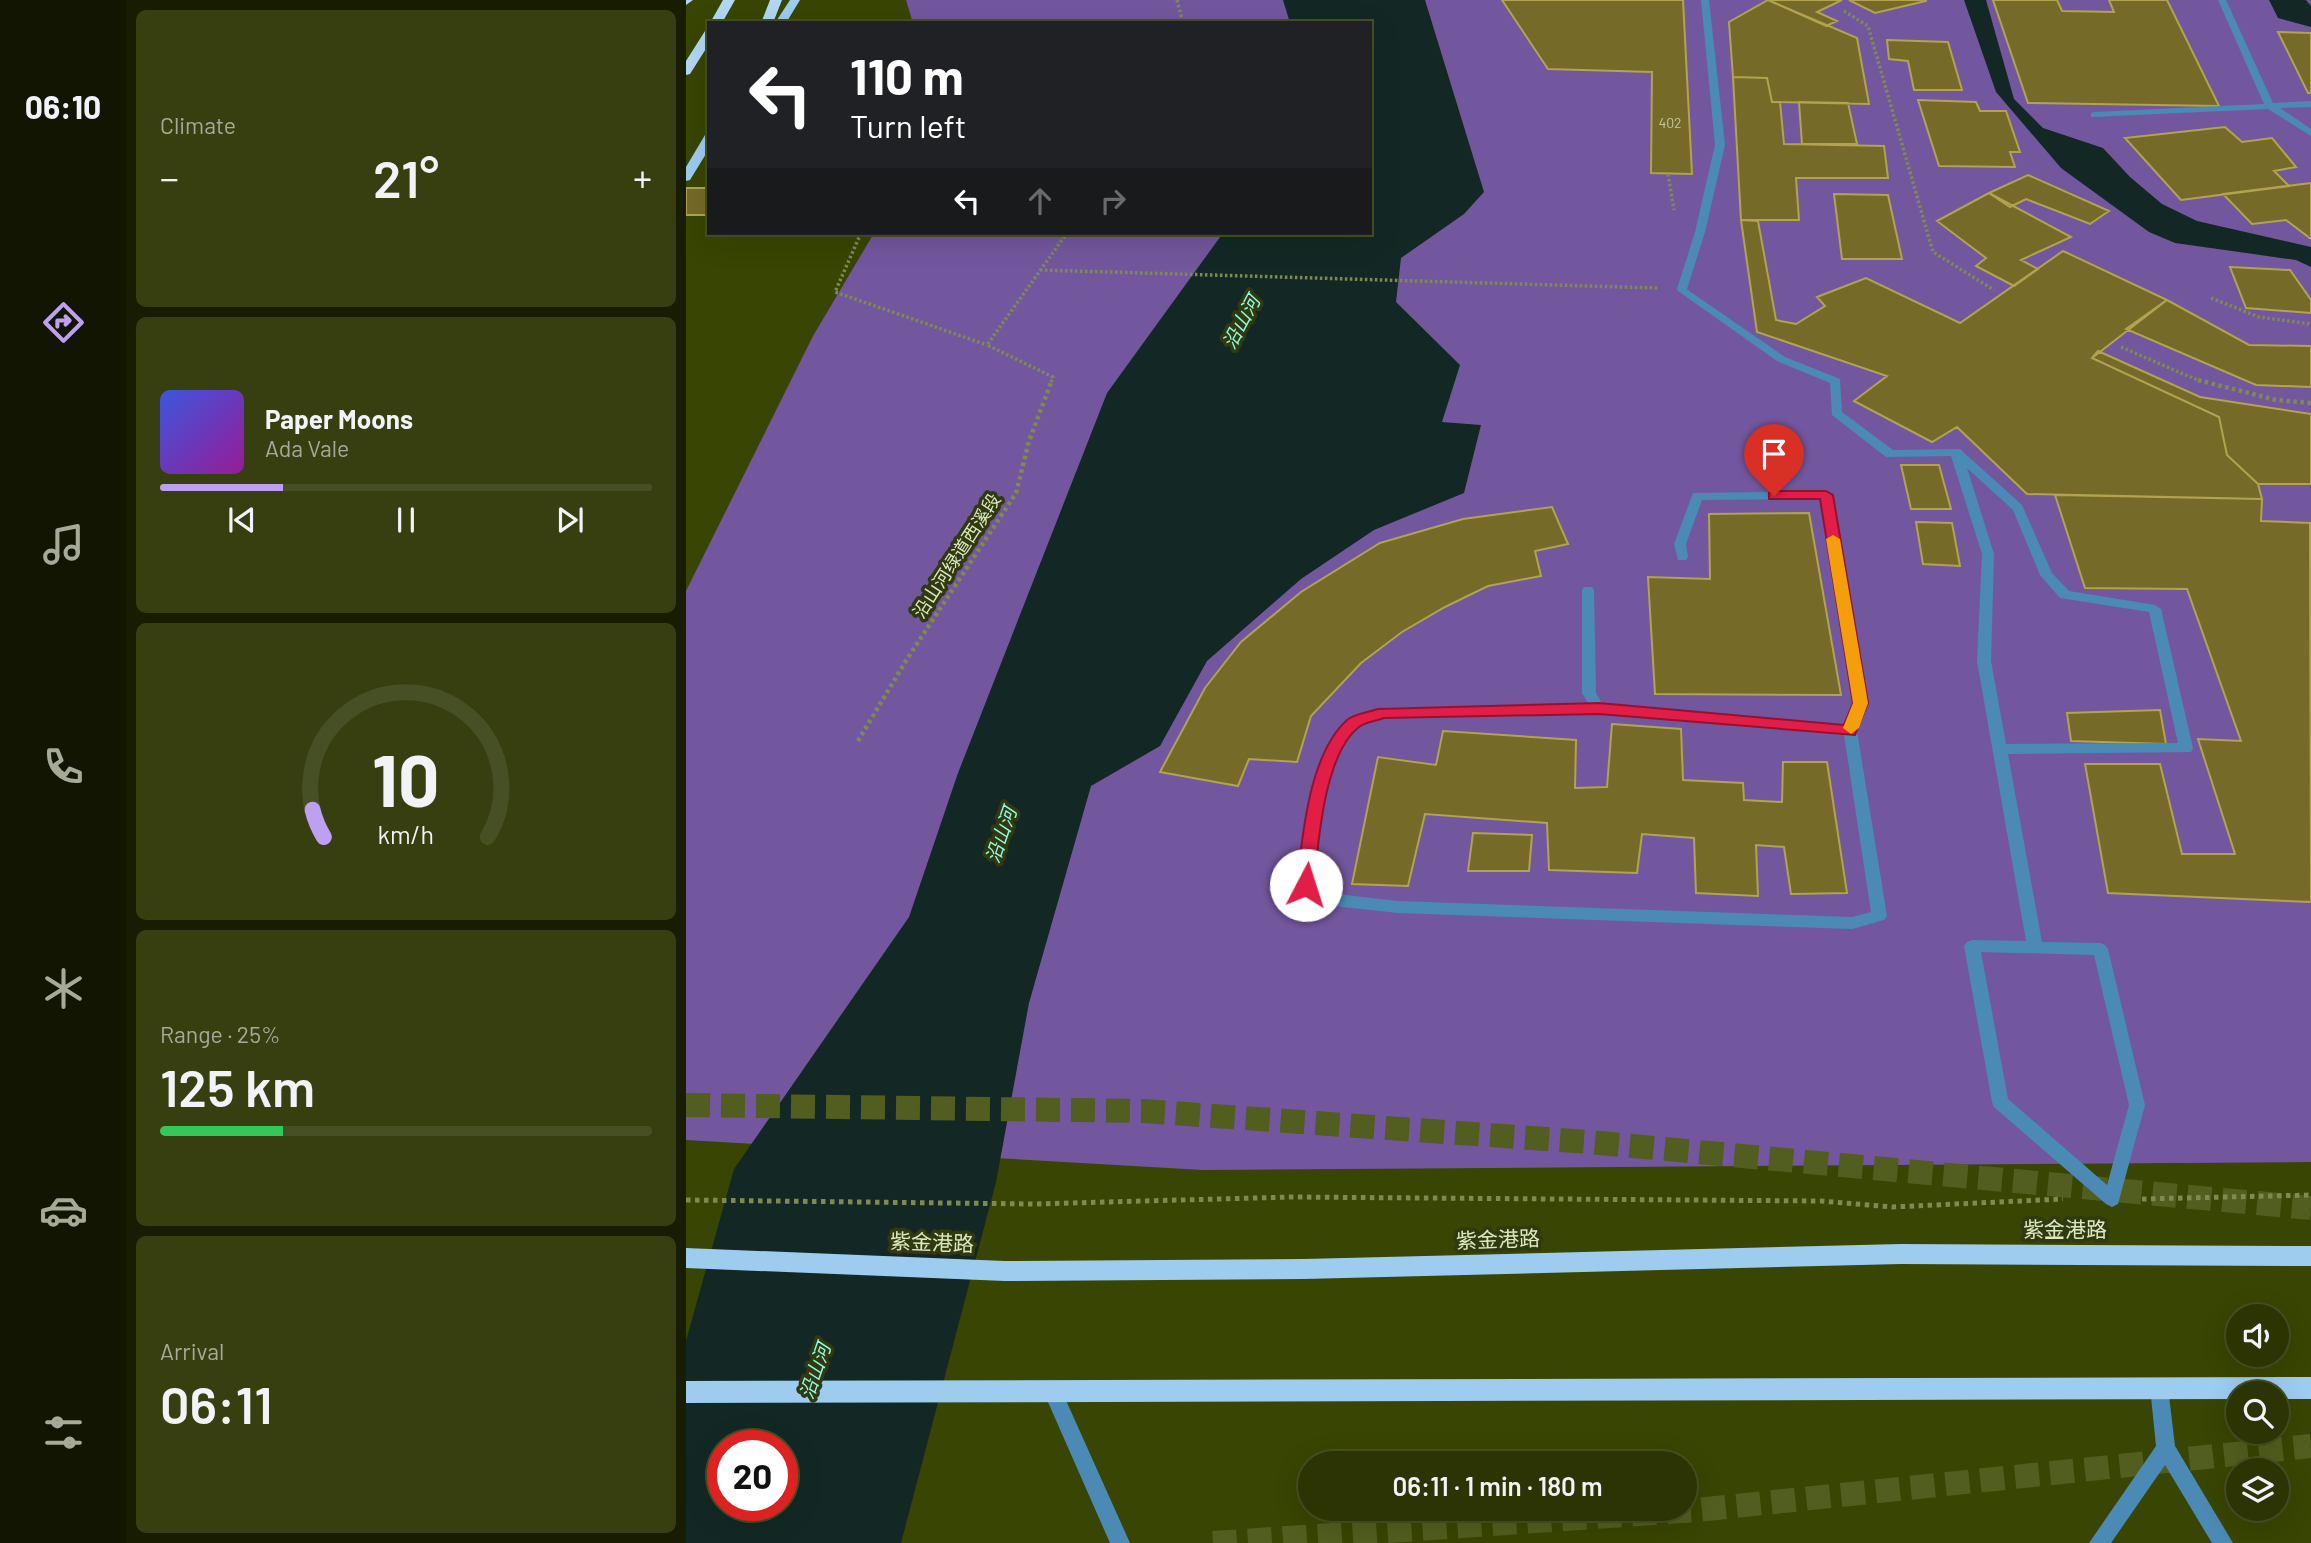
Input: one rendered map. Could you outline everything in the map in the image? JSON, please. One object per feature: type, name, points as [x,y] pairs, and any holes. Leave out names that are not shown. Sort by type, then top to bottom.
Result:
[{"type":"highway","points":[[717,21],[729,0]]},
{"type":"highway","points":[[768,21],[776,0]]},
{"type":"highway","points":[[686,71],[707,37]]},
{"type":"main road","points":[[781,21],[795,0]]},
{"type":"main road","points":[[686,177],[707,141]]},
{"type":"main road","name":"紫金港路","points":[[687,1258],[1005,1271],[1304,1269],[1901,1254],[2311,1256]]},
{"type":"main road","points":[[686,1392],[976,1394],[2311,1388]]},
{"type":"street","points":[[1705,0],[1720,145],[1700,232],[1682,289],[1781,359],[1836,381],[1836,413],[1890,454],[1956,452],[2018,508],[2046,575],[2065,595],[2155,609],[2186,748],[1999,749]]},
{"type":"street","points":[[2221,0],[2270,106],[2311,133]]},
{"type":"street","points":[[2094,115],[2311,104]]},
{"type":"street","points":[[1956,452],[1988,554],[1984,661],[2035,947]]},
{"type":"street","points":[[1682,557],[1680,544],[1697,496],[1826,495],[1860,703],[1850,731],[1879,916],[1852,923],[1398,907],[1334,900],[1306,885],[1311,825],[1328,760],[1353,723],[1384,713],[1599,709],[1850,731]]},
{"type":"street","points":[[1588,590],[1589,694],[1599,709]]},
{"type":"street","points":[[1972,946],[2100,948],[2137,1105],[2112,1199],[2000,1102],[1972,946]]},
{"type":"street","points":[[2159,1387],[2166,1448],[2222,1543]]},
{"type":"street","points":[[1053,1393],[1120,1543]]},
{"type":"street","points":[[2099,1543],[2166,1448]]},
{"type":"path","points":[[1177,0],[1182,21]]},
{"type":"path","points":[[1844,10],[1868,26],[1933,252],[1994,290]]},
{"type":"path","points":[[860,235],[835,292],[987,345],[1066,235]]},
{"type":"path","points":[[1040,270],[1453,280],[1682,289]]},
{"type":"path","points":[[2211,298],[2240,314],[2274,321],[2311,324]]},
{"type":"path","name":"沿山河绿道西溪段","points":[[858,741],[907,659],[1016,493],[1029,441],[1054,377],[987,345]]},
{"type":"path","points":[[2121,347],[2206,384],[2276,400],[2311,403]]},
{"type":"path","points":[[686,1200],[1034,1204],[1291,1197],[1821,1201],[1892,1207],[2000,1200],[2311,1195]]},
{"type":"shaded area","points":[[906,0],[2311,0],[2311,1162],[1203,1170],[686,1140],[686,591],[813,336],[873,235],[1372,235],[1372,21],[912,21]]},
{"type":"water","name":"沿山河","points":[[1283,0],[1425,0],[1484,192],[1464,214],[1401,258],[1396,302],[1460,365],[1442,422],[1481,425],[1464,493],[1374,530],[1301,579],[1207,661],[1160,746],[1091,786],[1029,1003],[996,1182],[901,1543],[686,1543],[686,1341],[734,1169],[909,917],[958,773],[1107,393],[1222,235],[1372,235],[1372,21],[1289,21]]},
{"type":"water","points":[[1964,0],[1986,0],[2014,99],[2043,128],[2103,148],[2130,177],[2162,204],[2197,221],[2311,247],[2311,267],[2296,260],[2175,243],[2149,232],[2061,168],[1996,92]]},
{"type":"water","points":[[2269,0],[2306,0],[2311,6],[2311,27],[2278,18]]},
{"type":"building","points":[[1502,0],[1683,0],[1692,174],[1651,173],[1652,72],[1548,69]]},
{"type":"building","points":[[1768,0],[1842,0],[1817,12],[1837,21],[1826,26]]},
{"type":"building","points":[[1768,0],[1857,38],[1869,104],[1772,102],[1767,78],[1733,77],[1729,22]]},
{"type":"building","points":[[1849,0],[1926,0],[1926,1],[1875,13]]},
{"type":"building","points":[[1993,0],[2057,0],[2062,11],[2114,12],[2109,0],[2167,0],[2219,106],[2028,103]]},
{"type":"building","points":[[2278,32],[2311,33],[2311,93],[2308,93]]},
{"type":"building","points":[[1887,40],[1948,42],[1962,90],[1914,90],[1908,61],[1889,59]]},
{"type":"building","points":[[1733,77],[1767,78],[1772,102],[1780,102],[1784,144],[1884,146],[1888,178],[1796,178],[1799,220],[1741,220]]},
{"type":"building","points":[[1918,100],[1976,102],[1980,111],[2006,111],[2020,152],[2010,152],[2015,167],[1939,166]]},
{"type":"building","points":[[1799,102],[1848,103],[1857,144],[1802,144]]},
{"type":"building","points":[[2225,127],[2242,142],[2272,138],[2296,167],[2274,171],[2289,186],[2181,200],[2125,138]]},
{"type":"building","points":[[2028,175],[2109,211],[2090,224],[2026,199],[2010,207],[1989,193]]},
{"type":"building","points":[[2311,183],[2311,239],[2286,220],[2252,224],[2223,194]]},
{"type":"building","points":[[686,188],[707,188],[707,215],[686,215]]},
{"type":"building","points":[[1989,193],[2071,237],[2021,260],[2038,269],[2014,286],[1976,266],[1986,258],[1937,221]]},
{"type":"building","points":[[1834,194],[1888,195],[1902,259],[1842,259]]},
{"type":"building","points":[[1741,220],[1758,221],[1776,320],[1796,324],[1825,306],[1817,297],[1866,278],[1960,323],[2063,251],[2167,300],[2092,358],[2219,417],[2227,455],[2258,484],[2262,499],[2027,494],[1957,427],[1932,442],[1854,401],[1887,376],[1757,332]]},
{"type":"building","points":[[2230,267],[2290,270],[2311,300],[2311,313],[2246,308]]},
{"type":"building","points":[[2167,300],[2249,345],[2311,346],[2311,387],[2256,385],[2126,329]]},
{"type":"building","points":[[2098,351],[2200,397],[2311,414],[2311,484],[2258,484],[2227,455],[2219,417],[2092,358]]},
{"type":"building","points":[[1901,465],[1939,465],[1951,509],[1911,509]]},
{"type":"building","points":[[2055,495],[2262,499],[2261,521],[2310,523],[2311,902],[2108,893],[2085,764],[2160,764],[2182,854],[2235,854],[2198,739],[2241,741],[2187,589],[2085,588]]},
{"type":"building","points":[[1552,507],[1568,544],[1535,551],[1541,576],[1488,586],[1402,632],[1361,663],[1311,716],[1297,762],[1249,759],[1238,786],[1160,772],[1205,688],[1241,642],[1301,592],[1380,543],[1463,519]]},
{"type":"building","points":[[1809,513],[1841,695],[1655,694],[1648,577],[1710,579],[1709,514]]},
{"type":"building","points":[[1916,522],[1952,523],[1960,566],[1923,564]]},
{"type":"building","points":[[2160,710],[2166,744],[2071,741],[2067,713]]},
{"type":"building","points":[[1612,724],[1681,729],[1683,780],[1743,783],[1744,800],[1782,802],[1783,762],[1827,762],[1847,893],[1791,894],[1784,847],[1756,845],[1758,896],[1696,893],[1694,838],[1642,834],[1637,873],[1549,870],[1547,823],[1425,814],[1408,886],[1352,884],[1378,757],[1436,765],[1443,731],[1576,740],[1575,788],[1607,787]]},
{"type":"building","points":[[1473,833],[1532,835],[1529,871],[1468,871]]},
{"type":"tunnel","points":[[686,1105],[1143,1111],[1589,1142],[2311,1208]]},
{"type":"tunnel","points":[[1213,1543],[1697,1510],[2311,1446]]},
{"type":"slow traffic","points":[[1833,539],[1860,703],[1851,728]]},
{"type":"route","points":[[1306,885],[1311,825],[1328,760],[1353,723],[1384,713],[1599,709],[1850,731],[1860,703],[1826,495],[1774,496]]}]
